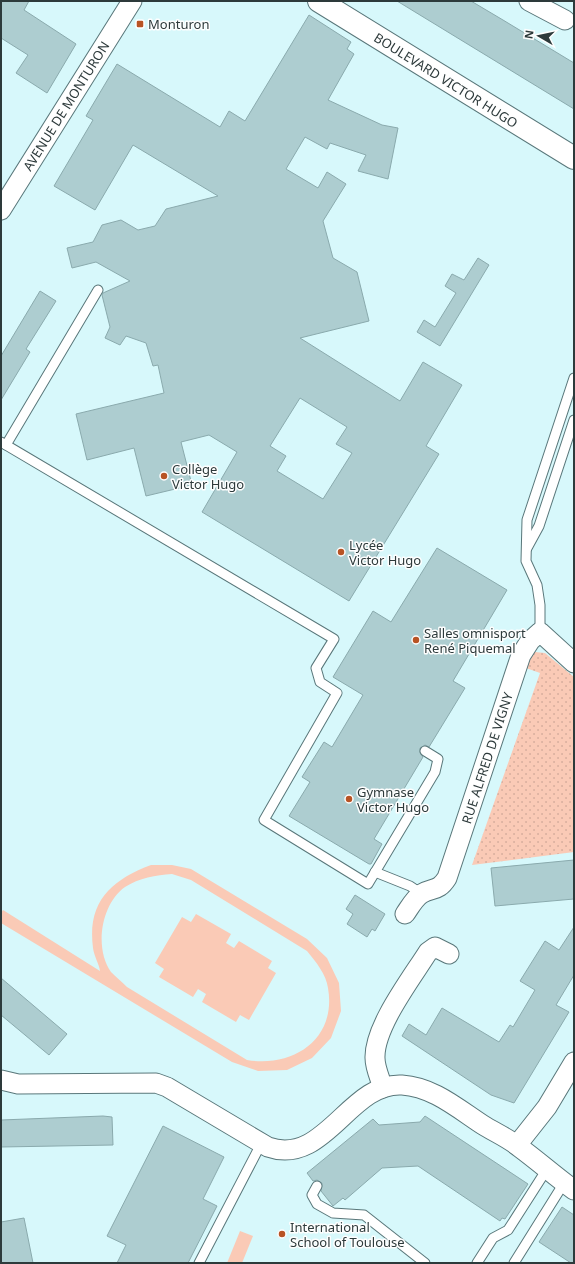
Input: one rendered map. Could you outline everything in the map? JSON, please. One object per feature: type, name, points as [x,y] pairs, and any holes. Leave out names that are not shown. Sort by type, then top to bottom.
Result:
[{"type":"street","name":"AVENUE DE MONTURON","points":[[1,210],[132,1]]},
{"type":"street","name":"BOULEVARD VICTOR HUGO","points":[[319,1],[574,158]]},
{"type":"street","points":[[529,1],[571,24]]},
{"type":"street","points":[[563,1],[560,10],[571,24]]},
{"type":"street","points":[[540,632],[574,663]]},
{"type":"street","name":"RUE ALFRED DE VIGNY","points":[[406,914],[411,905],[422,894],[438,888],[446,878],[521,655],[530,641],[540,632]]},
{"type":"street","points":[[382,1088],[375,1060],[375,1050],[382,1027],[428,952],[435,947],[449,954]]},
{"type":"street","points":[[517,1145],[547,1107],[574,1062]]},
{"type":"street","points":[[1,1080],[18,1084],[156,1083],[167,1087],[261,1144],[272,1149],[284,1150],[306,1146],[368,1096],[382,1088],[406,1085],[433,1093],[517,1145],[569,1186]]},
{"type":"lane","points":[[98,290],[3,443],[334,639],[316,668],[320,682],[337,693],[264,820],[368,884],[437,767],[437,758],[425,751]]},
{"type":"lane","points":[[540,632],[539,595],[537,585],[526,561],[525,551],[527,520],[574,378]]},
{"type":"lane","points":[[525,551],[540,526],[574,420]]},
{"type":"lane","points":[[375,872],[410,886],[422,894]]},
{"type":"lane","points":[[199,1263],[261,1144]]},
{"type":"lane","points":[[477,1263],[493,1238],[508,1230],[547,1169]]},
{"type":"lane","points":[[317,1186],[312,1195],[317,1204],[333,1213],[364,1215],[425,1263]]},
{"type":"lane","points":[[514,1263],[569,1186]]},
{"type":"shaded area","points":[[535,652],[545,653],[574,677],[574,852],[472,865],[540,673],[526,668],[527,661]]},
{"type":"shaded area","points":[[151,865],[172,865],[191,869],[307,939],[327,958],[339,983],[341,1011],[331,1038],[312,1058],[287,1070],[258,1071],[232,1062],[1,923],[1,913],[3,910],[100,971],[93,948],[92,932],[98,905],[113,886],[137,871]],"holes":[[[172,874],[191,880],[307,951],[317,964],[327,983],[329,1006],[326,1022],[318,1035],[308,1046],[295,1054],[280,1059],[264,1061],[247,1060],[127,987],[111,972],[106,962],[102,939],[106,915],[110,904],[117,895],[130,884],[154,876]]]},
{"type":"shaded area","points":[[196,914],[231,934],[226,943],[234,948],[239,941],[272,961],[268,968],[276,973],[249,1020],[240,1015],[236,1022],[202,1002],[206,994],[198,989],[193,997],[159,977],[164,969],[155,963],[182,917],[191,922]]},
{"type":"shaded area","points":[[240,1231],[253,1236],[242,1263],[227,1263]]},
{"type":"building","points":[[1,1],[29,1],[24,10],[76,44],[47,93],[16,73],[28,55],[1,38]]},
{"type":"building","points":[[397,1],[471,1],[574,63],[574,109]]},
{"type":"building","points":[[309,15],[351,42],[347,49],[354,54],[328,100],[382,125],[398,128],[388,179],[358,171],[366,155],[330,143],[327,149],[305,137],[286,169],[318,188],[327,172],[346,184],[323,221],[333,258],[357,272],[369,321],[300,338],[400,401],[423,362],[462,385],[426,446],[439,454],[349,601],[202,512],[237,452],[209,435],[181,442],[192,485],[146,496],[134,448],[87,460],[76,414],[164,393],[158,365],[153,366],[146,343],[126,336],[120,345],[105,338],[110,327],[102,295],[103,293],[130,281],[96,262],[72,268],[67,248],[93,242],[102,225],[121,220],[138,230],[155,226],[166,209],[218,196],[133,145],[95,210],[54,186],[93,120],[86,116],[117,64],[220,127],[229,111],[245,121]],"holes":[[[300,398],[347,427],[336,444],[352,453],[323,499],[277,471],[286,456],[270,446]]]},
{"type":"building","points":[[478,258],[489,265],[440,346],[417,332],[424,320],[435,327],[456,293],[445,286],[452,274],[464,280]]},
{"type":"building","points":[[40,291],[56,301],[26,349],[30,352],[1,400],[1,356]]},
{"type":"building","points":[[437,548],[507,590],[453,681],[465,688],[429,747],[425,745],[420,748],[420,753],[423,757],[374,839],[382,844],[371,864],[369,864],[289,816],[310,782],[302,777],[324,742],[332,747],[363,695],[333,677],[373,611],[391,622]]},
{"type":"building","points":[[574,860],[574,899],[495,906],[491,868]]},
{"type":"building","points":[[355,895],[385,914],[375,931],[372,929],[367,937],[347,924],[353,914],[346,909]]},
{"type":"building","points":[[574,927],[574,975],[556,1005],[569,1012],[514,1103],[491,1095],[402,1036],[409,1024],[426,1035],[442,1008],[499,1042],[510,1025],[513,1027],[535,990],[520,981],[545,941],[559,950]]},
{"type":"building","points":[[1,978],[67,1034],[49,1055],[1,1015]]},
{"type":"building","points":[[103,1116],[112,1117],[113,1145],[1,1147],[1,1120]]},
{"type":"building","points":[[425,1116],[528,1184],[505,1219],[502,1218],[500,1221],[418,1166],[382,1168],[345,1200],[343,1198],[333,1206],[321,1191],[322,1183],[317,1180],[313,1181],[307,1173],[373,1119],[379,1125],[420,1122]]},
{"type":"building","points":[[163,1126],[224,1157],[203,1199],[217,1206],[188,1263],[117,1263],[126,1245],[107,1236]]},
{"type":"building","points":[[562,1207],[574,1215],[574,1263],[571,1263],[539,1242]]},
{"type":"building","points":[[24,1218],[33,1263],[1,1263],[1,1222]]},
{"type":"place","name":"Monturon","points":[[140,24]]},
{"type":"place","name":"Collège Victor Hugo","points":[[164,476]]},
{"type":"place","name":"Lycée Victor Hugo","points":[[341,552]]},
{"type":"place","name":"Salles omnisport René Piquemal","points":[[416,640]]},
{"type":"place","name":"Gymnase Victor Hugo","points":[[349,799]]},
{"type":"place","name":"International School of Toulouse","points":[[282,1234]]}]
